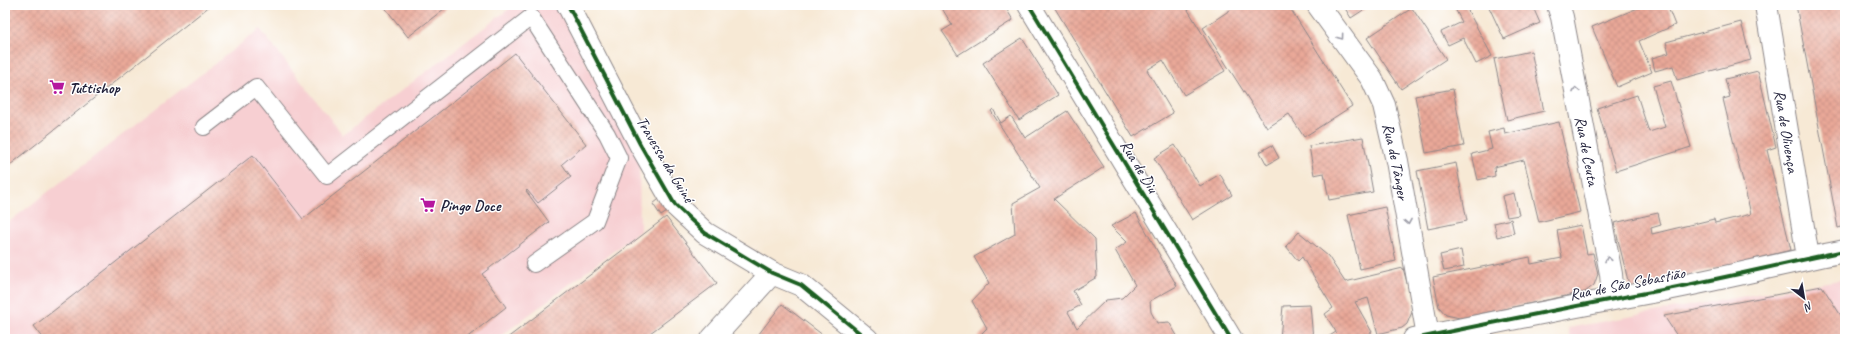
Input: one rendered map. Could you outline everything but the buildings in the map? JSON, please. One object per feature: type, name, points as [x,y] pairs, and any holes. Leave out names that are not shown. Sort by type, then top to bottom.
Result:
[{"type":"street","name":"Travessa da Guiné","points":[[568,5],[640,144],[675,204],[705,233],[772,273],[801,285],[867,339]]},
{"type":"street","name":"Rua de Diu","points":[[1028,5],[1232,339]]},
{"type":"street","name":"Rua de Tânger","points":[[1318,5],[1372,79],[1384,104],[1397,162],[1421,338]]},
{"type":"street","name":"Rua de Ceuta","points":[[1558,5],[1562,17],[1608,259],[1613,298]]},
{"type":"street","name":"Rua de Olivença","points":[[1766,5],[1808,257]]},
{"type":"street","name":"Rua de São Sebastião","points":[[1421,338],[1613,298],[1646,293],[1808,257],[1845,251]]},
{"type":"street","points":[[712,339],[772,273]]},
{"type":"lane","points":[[204,127],[256,87],[327,176],[531,17],[607,134],[620,158],[595,220],[534,264]]},
{"type":"shaded area","points":[[514,5],[557,5],[598,86],[639,155],[640,231],[497,339],[5,339],[5,225],[260,29],[343,135]]},
{"type":"shaded area","points":[[1845,279],[1845,339],[1572,339],[1568,328],[1687,306]]},
{"type":"cycle path","points":[[568,5],[640,144],[675,205],[705,233],[772,273],[801,285],[867,339]]},
{"type":"cycle path","points":[[1029,5],[1231,339]]},
{"type":"cycle path","points":[[1414,339],[1696,283],[1845,251]]},
{"type":"place","name":"Tuttishop","points":[[57,87]]},
{"type":"place","name":"Pingo Doce","points":[[428,205]]}]
